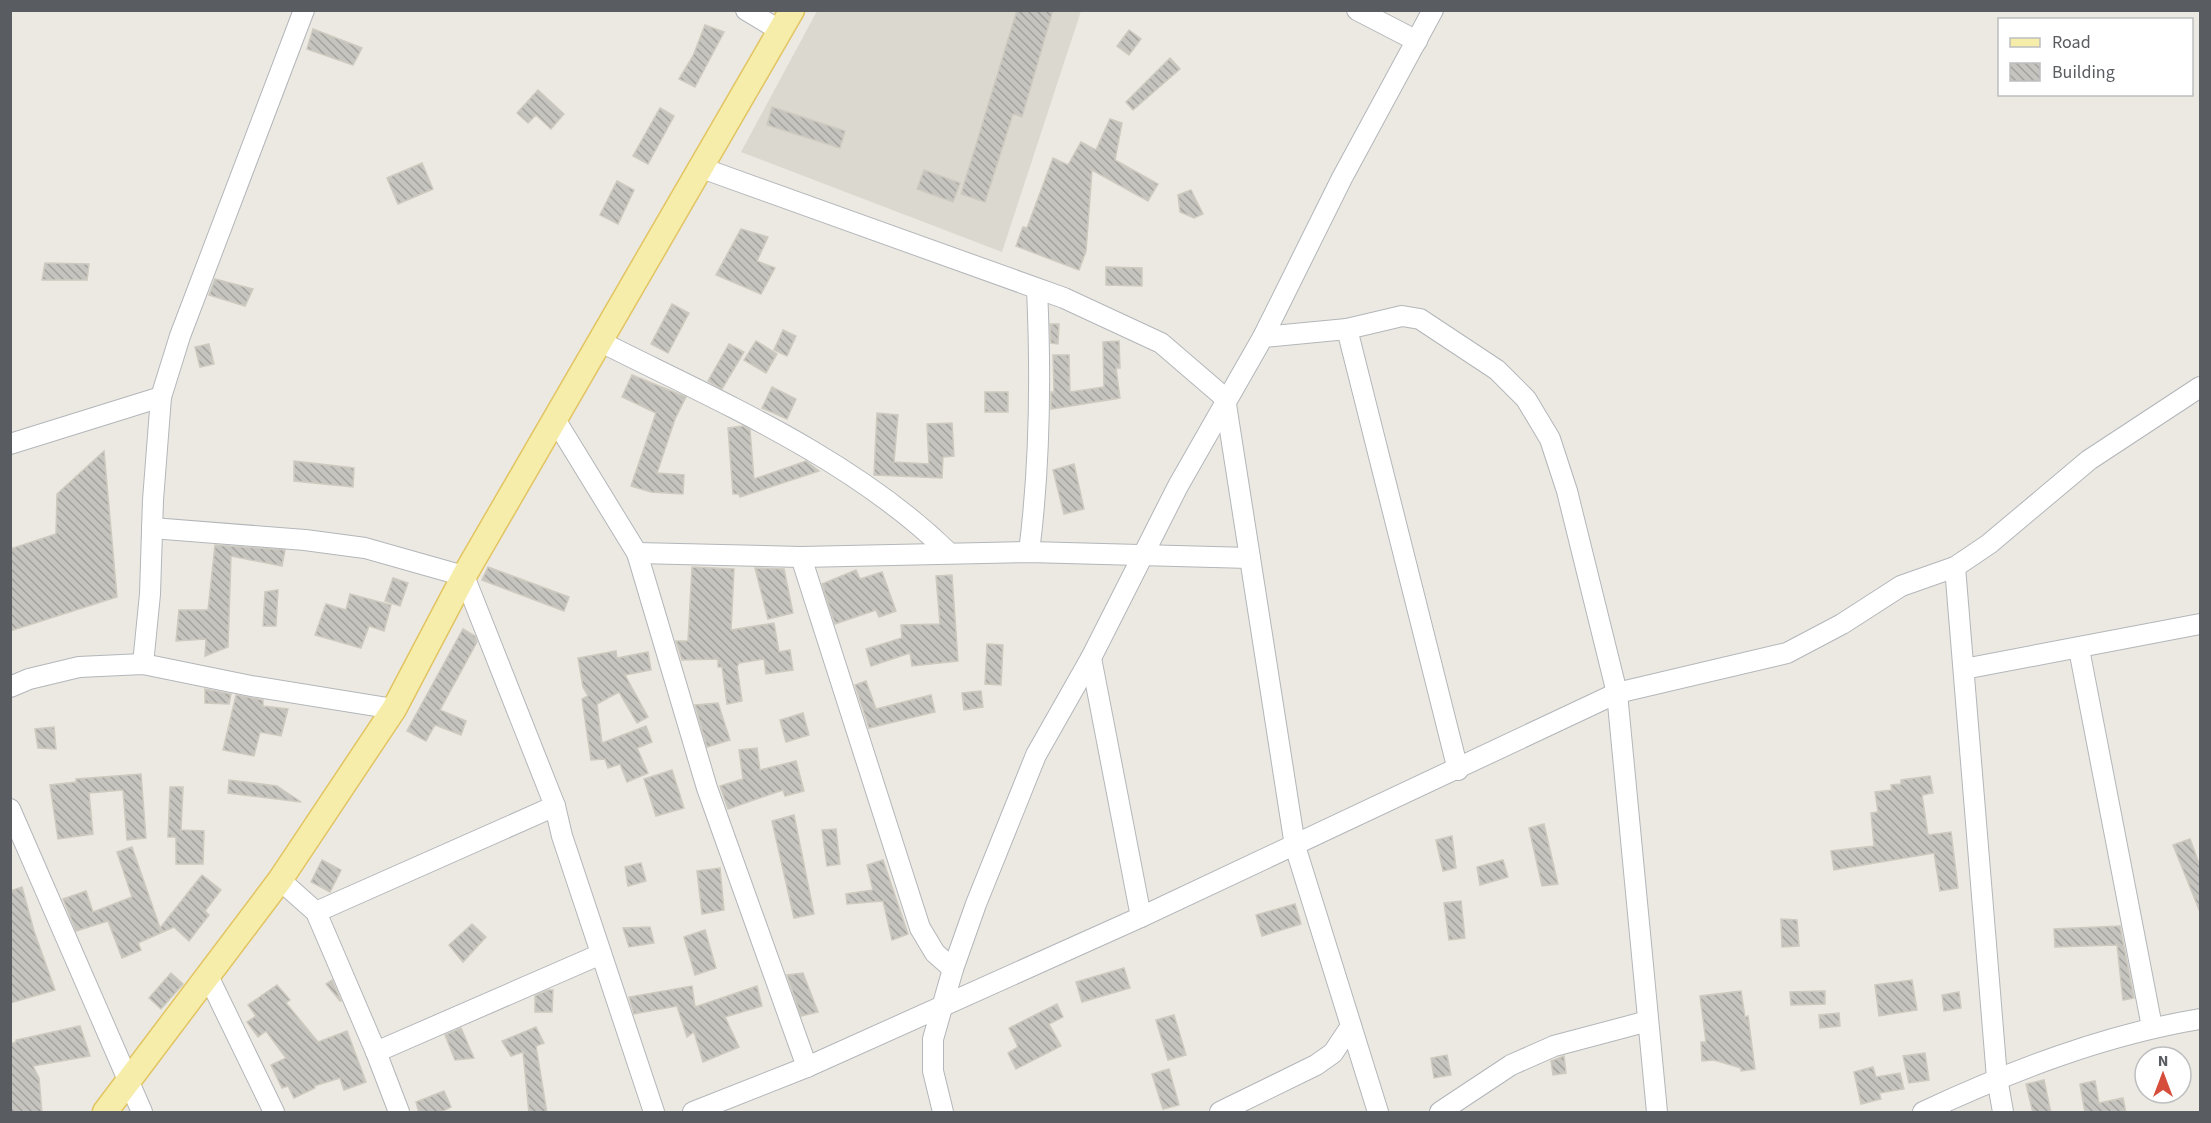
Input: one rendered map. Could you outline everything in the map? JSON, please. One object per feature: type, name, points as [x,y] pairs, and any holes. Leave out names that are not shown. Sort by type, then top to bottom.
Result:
[{"type":"main road","points":[[105,1113],[280,880],[394,709],[464,576],[556,421],[699,167],[786,21]]},
{"type":"street","points":[[143,664],[150,594],[161,397],[180,336],[304,10]]},
{"type":"street","points":[[746,10],[786,21]]},
{"type":"street","points":[[1357,10],[1417,41]]},
{"type":"street","points":[[943,1113],[933,1071],[933,1039],[953,969],[976,904],[1036,755],[1091,658],[1225,398],[1263,337],[1342,178],[1433,10]]},
{"type":"street","points":[[699,167],[1106,315],[1161,343],[1225,398],[1296,846],[1378,1113]]},
{"type":"street","points":[[1029,552],[1035,500],[1039,358],[1037,289]]},
{"type":"street","points":[[1263,337],[1347,329],[1402,316],[1420,319],[1497,370],[1526,399],[1550,439],[1567,491],[1617,693],[1657,1113]]},
{"type":"street","points":[[1347,329],[1458,770]]},
{"type":"street","points":[[600,341],[810,451],[907,514],[948,552]]},
{"type":"street","points":[[693,1113],[807,1067],[942,1008],[1296,846],[1617,693],[1787,653],[1842,624],[1901,586],[1955,567],[1989,544],[2089,460],[2200,387]]},
{"type":"street","points":[[10,444],[161,397]]},
{"type":"street","points":[[556,421],[637,553],[707,788],[807,1067]]},
{"type":"street","points":[[152,528],[305,540],[365,548],[464,576],[555,806],[654,1113]]},
{"type":"street","points":[[637,553],[801,557],[1029,552],[1250,558]]},
{"type":"street","points":[[801,557],[920,928],[935,953],[953,969]]},
{"type":"street","points":[[1955,567],[1997,1078],[2003,1113]]},
{"type":"street","points":[[1964,669],[2079,649],[2200,624]]},
{"type":"street","points":[[2079,649],[2152,1027]]},
{"type":"street","points":[[1091,658],[1141,917]]},
{"type":"street","points":[[10,687],[29,679],[79,667],[143,664],[251,686],[394,709]]},
{"type":"street","points":[[315,912],[555,806]]},
{"type":"street","points":[[10,809],[142,1113]]},
{"type":"street","points":[[280,880],[315,912],[376,1052],[399,1113]]},
{"type":"street","points":[[376,1052],[601,954]]},
{"type":"street","points":[[208,976],[274,1113]]},
{"type":"street","points":[[1923,1113],[1997,1078],[2152,1027],[2200,1019]]},
{"type":"street","points":[[1440,1113],[1511,1065],[1554,1047],[1648,1021]]},
{"type":"street","points":[[1220,1113],[1316,1065],[1333,1053],[1351,1026]]},
{"type":"shaded area","points":[[817,11],[1081,11],[1002,252],[741,152]]},
{"type":"building","points":[[1017,10],[1053,10],[1022,117],[1013,114],[985,202],[961,194]]},
{"type":"building","points":[[705,25],[724,32],[695,87],[679,79],[693,56]]},
{"type":"building","points":[[313,29],[362,48],[353,65],[307,49]]},
{"type":"building","points":[[1129,30],[1141,39],[1129,55],[1117,46]]},
{"type":"building","points":[[1170,58],[1180,69],[1133,110],[1126,102]]},
{"type":"building","points":[[538,90],[564,114],[551,129],[536,115],[528,123],[517,113]]},
{"type":"building","points":[[772,107],[845,131],[840,148],[767,125]]},
{"type":"building","points":[[660,108],[674,116],[648,164],[633,156]]},
{"type":"building","points":[[1110,119],[1122,123],[1115,160],[1158,184],[1148,201],[1092,170],[1086,251],[1079,270],[1016,246],[1023,227],[1027,228],[1053,158],[1068,165],[1081,142],[1096,150]]},
{"type":"building","points":[[422,163],[433,189],[398,204],[387,178]]},
{"type":"building","points":[[924,170],[960,183],[953,202],[917,189]]},
{"type":"building","points":[[617,181],[634,190],[618,224],[600,215]]},
{"type":"building","points":[[1191,190],[1203,214],[1194,218],[1180,212],[1178,195]]},
{"type":"building","points":[[741,229],[768,237],[757,261],[775,268],[761,294],[716,275]]},
{"type":"building","points":[[45,263],[89,264],[87,280],[42,280]]},
{"type":"building","points":[[1106,267],[1142,268],[1142,286],[1106,285]]},
{"type":"building","points":[[215,279],[253,289],[245,306],[209,295]]},
{"type":"building","points":[[672,304],[689,313],[668,353],[651,344]]},
{"type":"building","points":[[1050,324],[1059,324],[1058,344],[1051,343]]},
{"type":"building","points":[[783,330],[796,336],[787,356],[774,350]]},
{"type":"building","points":[[756,341],[777,354],[766,373],[744,360]]},
{"type":"building","points":[[1119,341],[1120,368],[1116,368],[1120,398],[1051,409],[1051,392],[1054,392],[1053,355],[1069,355],[1070,392],[1104,387],[1103,342]]},
{"type":"building","points":[[209,344],[214,364],[200,367],[195,347]]},
{"type":"building","points":[[729,344],[744,352],[722,389],[708,381]]},
{"type":"building","points":[[632,375],[686,397],[675,419],[657,473],[684,475],[683,494],[651,492],[631,486],[656,413],[622,397]]},
{"type":"building","points":[[772,387],[796,399],[787,419],[762,408]]},
{"type":"building","points":[[985,392],[1008,392],[1008,412],[985,412]]},
{"type":"building","points":[[877,413],[898,415],[894,462],[929,464],[927,424],[952,423],[954,456],[943,457],[942,478],[874,475]]},
{"type":"building","points":[[743,426],[750,430],[754,479],[806,461],[819,471],[740,497],[739,494],[733,494],[728,428]]},
{"type":"building","points":[[104,451],[117,597],[10,631],[10,549],[56,534],[57,494]]},
{"type":"building","points":[[294,461],[354,468],[353,487],[294,481]]},
{"type":"building","points":[[1074,464],[1084,509],[1064,514],[1053,470]]},
{"type":"building","points":[[215,545],[285,550],[282,566],[231,556],[228,647],[205,656],[206,639],[176,641],[179,610],[208,610]]},
{"type":"building","points":[[488,567],[569,597],[564,611],[482,580]]},
{"type":"building","points":[[692,567],[734,569],[731,630],[774,623],[779,652],[790,650],[793,670],[766,674],[764,659],[739,663],[737,667],[742,701],[727,704],[722,667],[718,667],[718,659],[682,660],[676,641],[688,641]]},
{"type":"building","points":[[755,568],[784,569],[793,613],[768,619]]},
{"type":"building","points":[[856,570],[860,579],[882,572],[896,611],[879,617],[876,610],[835,624],[822,584]]},
{"type":"building","points":[[952,575],[958,661],[912,666],[910,653],[871,666],[866,649],[902,638],[901,625],[940,624],[936,576]]},
{"type":"building","points":[[393,578],[408,583],[400,606],[385,601]]},
{"type":"building","points":[[278,590],[276,626],[263,626],[265,592]]},
{"type":"building","points":[[350,594],[391,605],[384,631],[369,626],[361,648],[315,635],[326,604],[346,610]]},
{"type":"building","points":[[463,629],[475,636],[477,642],[440,710],[466,721],[461,735],[435,725],[426,741],[407,731]]},
{"type":"building","points":[[987,644],[1003,645],[1001,685],[985,684]]},
{"type":"building","points":[[616,651],[617,658],[648,652],[651,670],[625,675],[648,717],[637,723],[619,692],[597,704],[602,743],[646,726],[652,742],[637,748],[648,773],[627,782],[620,764],[608,768],[605,759],[591,760],[582,699],[588,696],[583,687],[578,658]]},
{"type":"building","points":[[866,681],[876,709],[931,695],[935,712],[869,728],[855,685]]},
{"type":"building","points":[[205,689],[231,694],[229,704],[205,703]]},
{"type":"building","points":[[981,691],[983,707],[964,710],[962,693]]},
{"type":"building","points":[[236,695],[263,700],[263,706],[288,709],[281,736],[260,732],[254,756],[223,750]]},
{"type":"building","points":[[718,703],[730,740],[707,747],[695,705]]},
{"type":"building","points":[[803,713],[809,735],[786,742],[780,720]]},
{"type":"building","points":[[54,727],[56,749],[38,748],[35,729]]},
{"type":"building","points":[[757,748],[760,770],[796,761],[804,791],[785,796],[783,790],[728,809],[720,786],[743,779],[739,750]]},
{"type":"building","points":[[672,770],[684,808],[656,816],[644,779]]},
{"type":"building","points":[[141,774],[146,838],[127,840],[123,790],[89,793],[93,834],[58,839],[50,785],[76,782],[76,779]]},
{"type":"building","points":[[1930,776],[1933,793],[1922,795],[1928,835],[1951,832],[1958,888],[1940,891],[1934,853],[1834,870],[1831,851],[1874,846],[1871,813],[1878,812],[1875,792],[1892,790],[1891,785],[1901,784],[1901,780]]},
{"type":"building","points":[[229,780],[277,786],[301,802],[228,793]]},
{"type":"building","points":[[170,787],[183,787],[181,830],[204,831],[203,864],[176,864],[176,837],[168,837]]},
{"type":"building","points":[[794,815],[814,914],[794,918],[772,821]]},
{"type":"building","points":[[1544,824],[1558,884],[1542,886],[1529,828]]},
{"type":"building","points":[[836,829],[840,864],[827,866],[822,830]]},
{"type":"building","points":[[1452,836],[1456,868],[1443,871],[1436,840]]},
{"type":"building","points":[[2190,839],[2200,866],[2200,912],[2173,845]]},
{"type":"building","points":[[132,847],[160,928],[202,875],[221,890],[205,911],[209,915],[189,941],[174,927],[138,943],[141,950],[122,958],[108,921],[76,931],[63,899],[86,891],[93,912],[132,897],[117,852]]},
{"type":"building","points":[[322,860],[341,870],[330,892],[311,882]]},
{"type":"building","points":[[883,860],[908,934],[892,940],[883,901],[847,904],[846,894],[873,890],[867,865]]},
{"type":"building","points":[[1503,860],[1508,877],[1480,885],[1477,867]]},
{"type":"building","points":[[641,863],[646,881],[628,886],[625,867]]},
{"type":"building","points":[[720,868],[724,910],[702,914],[697,871]]},
{"type":"building","points":[[22,887],[34,931],[55,990],[10,1003],[10,891]]},
{"type":"building","points":[[1461,901],[1465,938],[1449,940],[1444,903]]},
{"type":"building","points":[[1295,904],[1301,924],[1262,936],[1256,915]]},
{"type":"building","points":[[1781,919],[1797,920],[1799,946],[1782,947]]},
{"type":"building","points":[[472,924],[486,937],[463,962],[449,945]]},
{"type":"building","points":[[2120,926],[2134,998],[2123,1000],[2117,945],[2055,947],[2054,929]]},
{"type":"building","points":[[650,927],[654,943],[629,947],[623,928]]},
{"type":"building","points":[[705,930],[716,968],[695,975],[684,937]]},
{"type":"building","points":[[1124,968],[1130,988],[1082,1002],[1076,982]]},
{"type":"building","points":[[171,973],[183,984],[161,1009],[149,998]]},
{"type":"building","points":[[803,973],[818,1012],[801,1016],[787,975]]},
{"type":"building","points":[[332,980],[341,1001],[326,984]]},
{"type":"building","points":[[1912,980],[1917,1010],[1879,1016],[1875,985]]},
{"type":"building","points":[[277,985],[290,1000],[286,1003],[318,1042],[347,1031],[366,1082],[344,1090],[340,1078],[314,1086],[315,1088],[294,1098],[288,1086],[282,1088],[271,1065],[286,1058],[266,1031],[258,1037],[247,1022],[256,1016],[248,1005]]},
{"type":"building","points":[[692,986],[695,1007],[757,986],[762,1006],[725,1017],[739,1047],[703,1062],[694,1032],[687,1037],[677,1006],[634,1014],[629,997]]},
{"type":"building","points":[[553,990],[552,1012],[535,1012],[535,996]]},
{"type":"building","points":[[1741,991],[1745,1017],[1748,1016],[1755,1069],[1741,1071],[1741,1068],[1714,1060],[1702,1061],[1701,1042],[1706,1042],[1700,996]]},
{"type":"building","points":[[1825,991],[1825,1004],[1791,1005],[1790,992]]},
{"type":"building","points":[[1959,992],[1961,1008],[1944,1011],[1942,995]]},
{"type":"building","points":[[1057,1004],[1063,1017],[1049,1024],[1061,1046],[1016,1069],[1008,1053],[1018,1047],[1009,1028]]},
{"type":"building","points":[[1839,1013],[1840,1026],[1820,1028],[1819,1015]]},
{"type":"building","points":[[1174,1015],[1186,1055],[1168,1060],[1156,1020]]},
{"type":"building","points":[[80,1026],[90,1056],[33,1066],[39,1078],[42,1113],[10,1113],[10,1044],[16,1040]]},
{"type":"building","points":[[536,1027],[544,1043],[536,1046],[547,1113],[529,1113],[523,1052],[511,1056],[502,1041]]},
{"type":"building","points":[[461,1028],[474,1058],[455,1060],[445,1035]]},
{"type":"building","points":[[1925,1053],[1929,1080],[1909,1083],[1903,1056]]},
{"type":"building","points":[[1447,1055],[1451,1075],[1434,1078],[1431,1058]]},
{"type":"building","points":[[1564,1056],[1566,1073],[1553,1075],[1551,1061]]},
{"type":"building","points":[[1873,1067],[1876,1077],[1900,1073],[1904,1089],[1879,1093],[1881,1099],[1861,1104],[1854,1072]]},
{"type":"building","points":[[1169,1069],[1179,1105],[1163,1109],[1152,1074]]},
{"type":"building","points":[[2044,1080],[2051,1113],[2033,1113],[2026,1084]]},
{"type":"building","points":[[2095,1081],[2099,1103],[2123,1098],[2126,1113],[2085,1113],[2080,1084]]},
{"type":"building","points":[[444,1091],[451,1107],[439,1113],[419,1113],[416,1102]]}]
